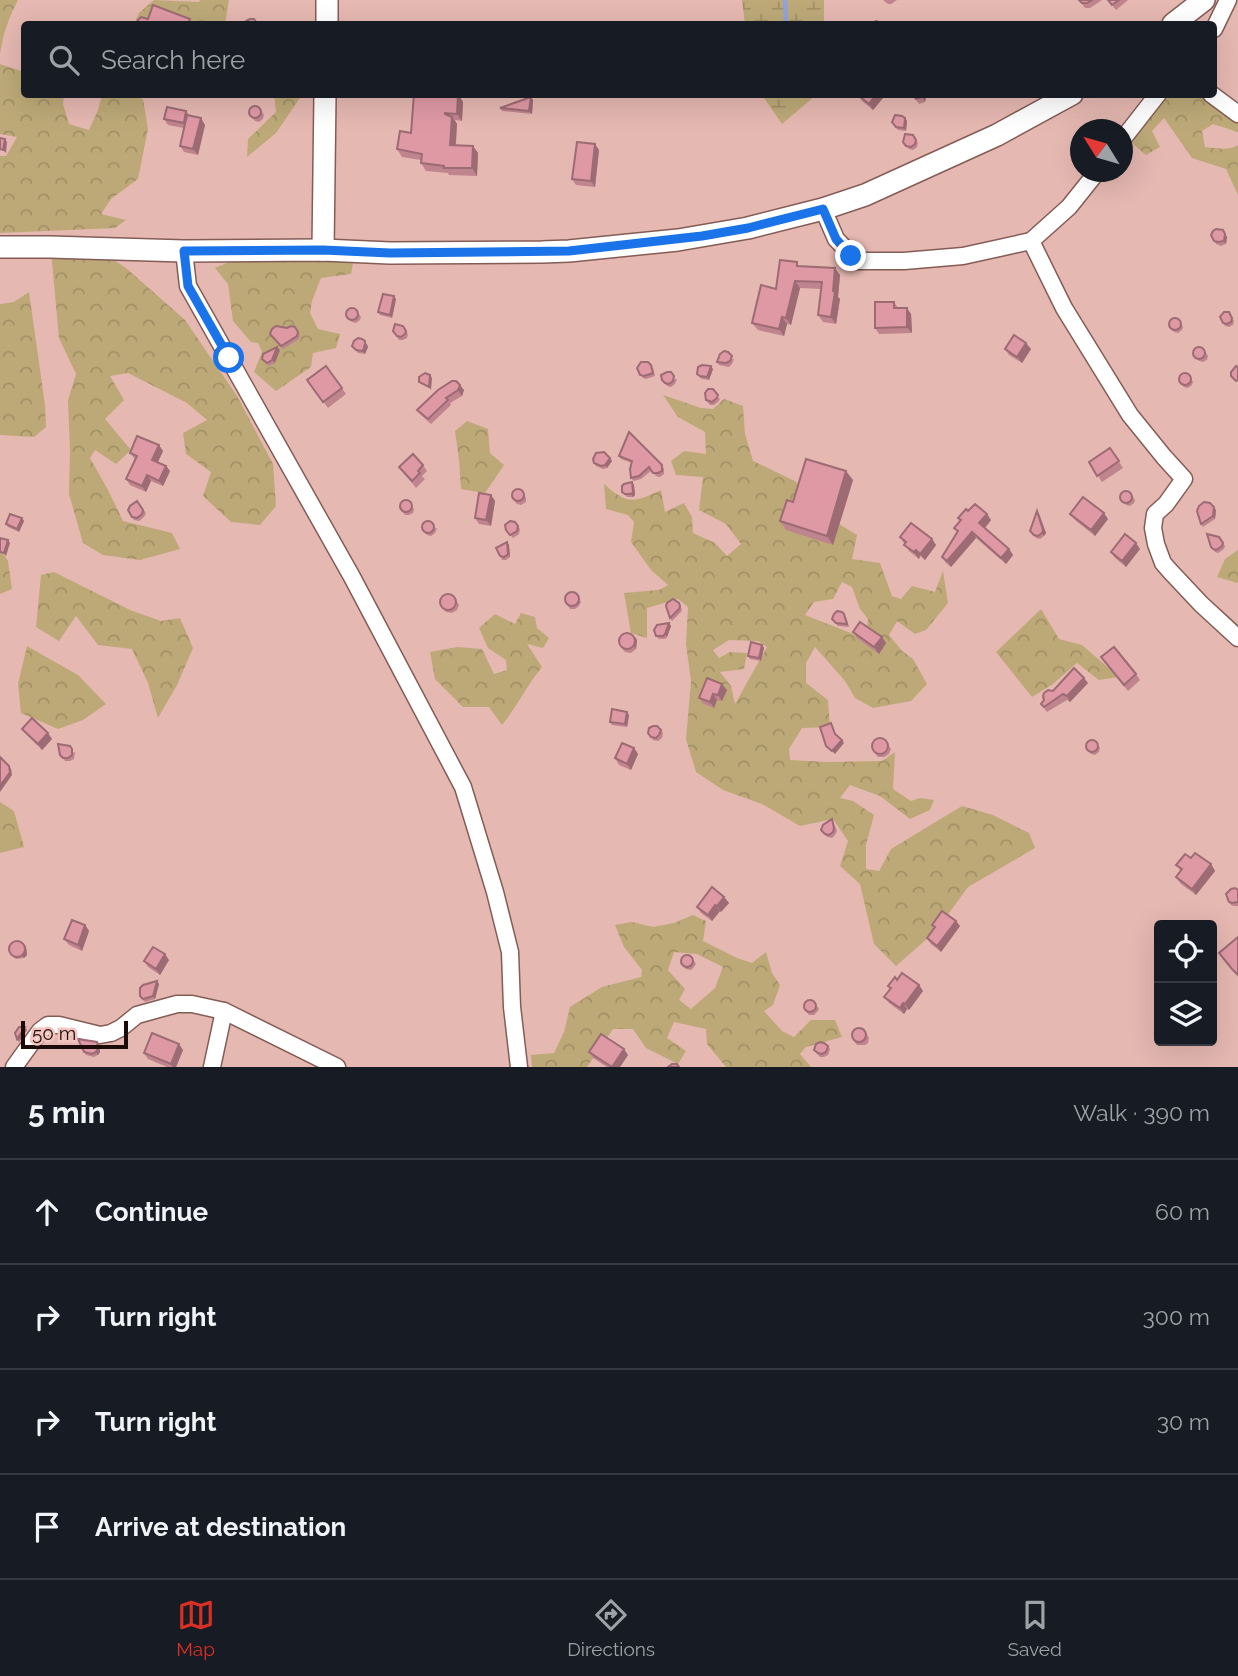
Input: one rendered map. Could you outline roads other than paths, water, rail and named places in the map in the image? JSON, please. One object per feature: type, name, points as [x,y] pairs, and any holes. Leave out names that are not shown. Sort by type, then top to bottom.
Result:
[{"type":"street","points":[[327,0],[327,21]]},
{"type":"street","points":[[1177,21],[1204,0]]},
{"type":"street","points":[[1217,21],[1228,0]]},
{"type":"street","points":[[323,250],[325,98]]},
{"type":"street","points":[[0,247],[390,253],[569,251],[702,236],[748,228],[865,195],[985,140],[1064,98]]},
{"type":"street","points":[[1133,126],[1155,98]]},
{"type":"street","points":[[1216,98],[1238,114]]},
{"type":"street","points":[[823,209],[836,239],[857,261],[904,261],[963,256],[1031,241],[1069,206],[1089,182]]},
{"type":"street","points":[[1031,241],[1065,308],[1130,415],[1184,478],[1166,504],[1155,513],[1153,528],[1163,563],[1201,604],[1238,638]]},
{"type":"street","points":[[184,251],[188,286],[352,577],[463,788],[495,892],[510,952],[512,1007],[519,1067]]},
{"type":"street","points":[[14,1067],[40,1031],[48,1025],[100,1035],[121,1028],[137,1014],[177,1004],[192,1004],[224,1011],[337,1067]]},
{"type":"street","points":[[212,1067],[224,1011]]},
{"type":"waterway","points":[[785,0],[786,21]]}]
